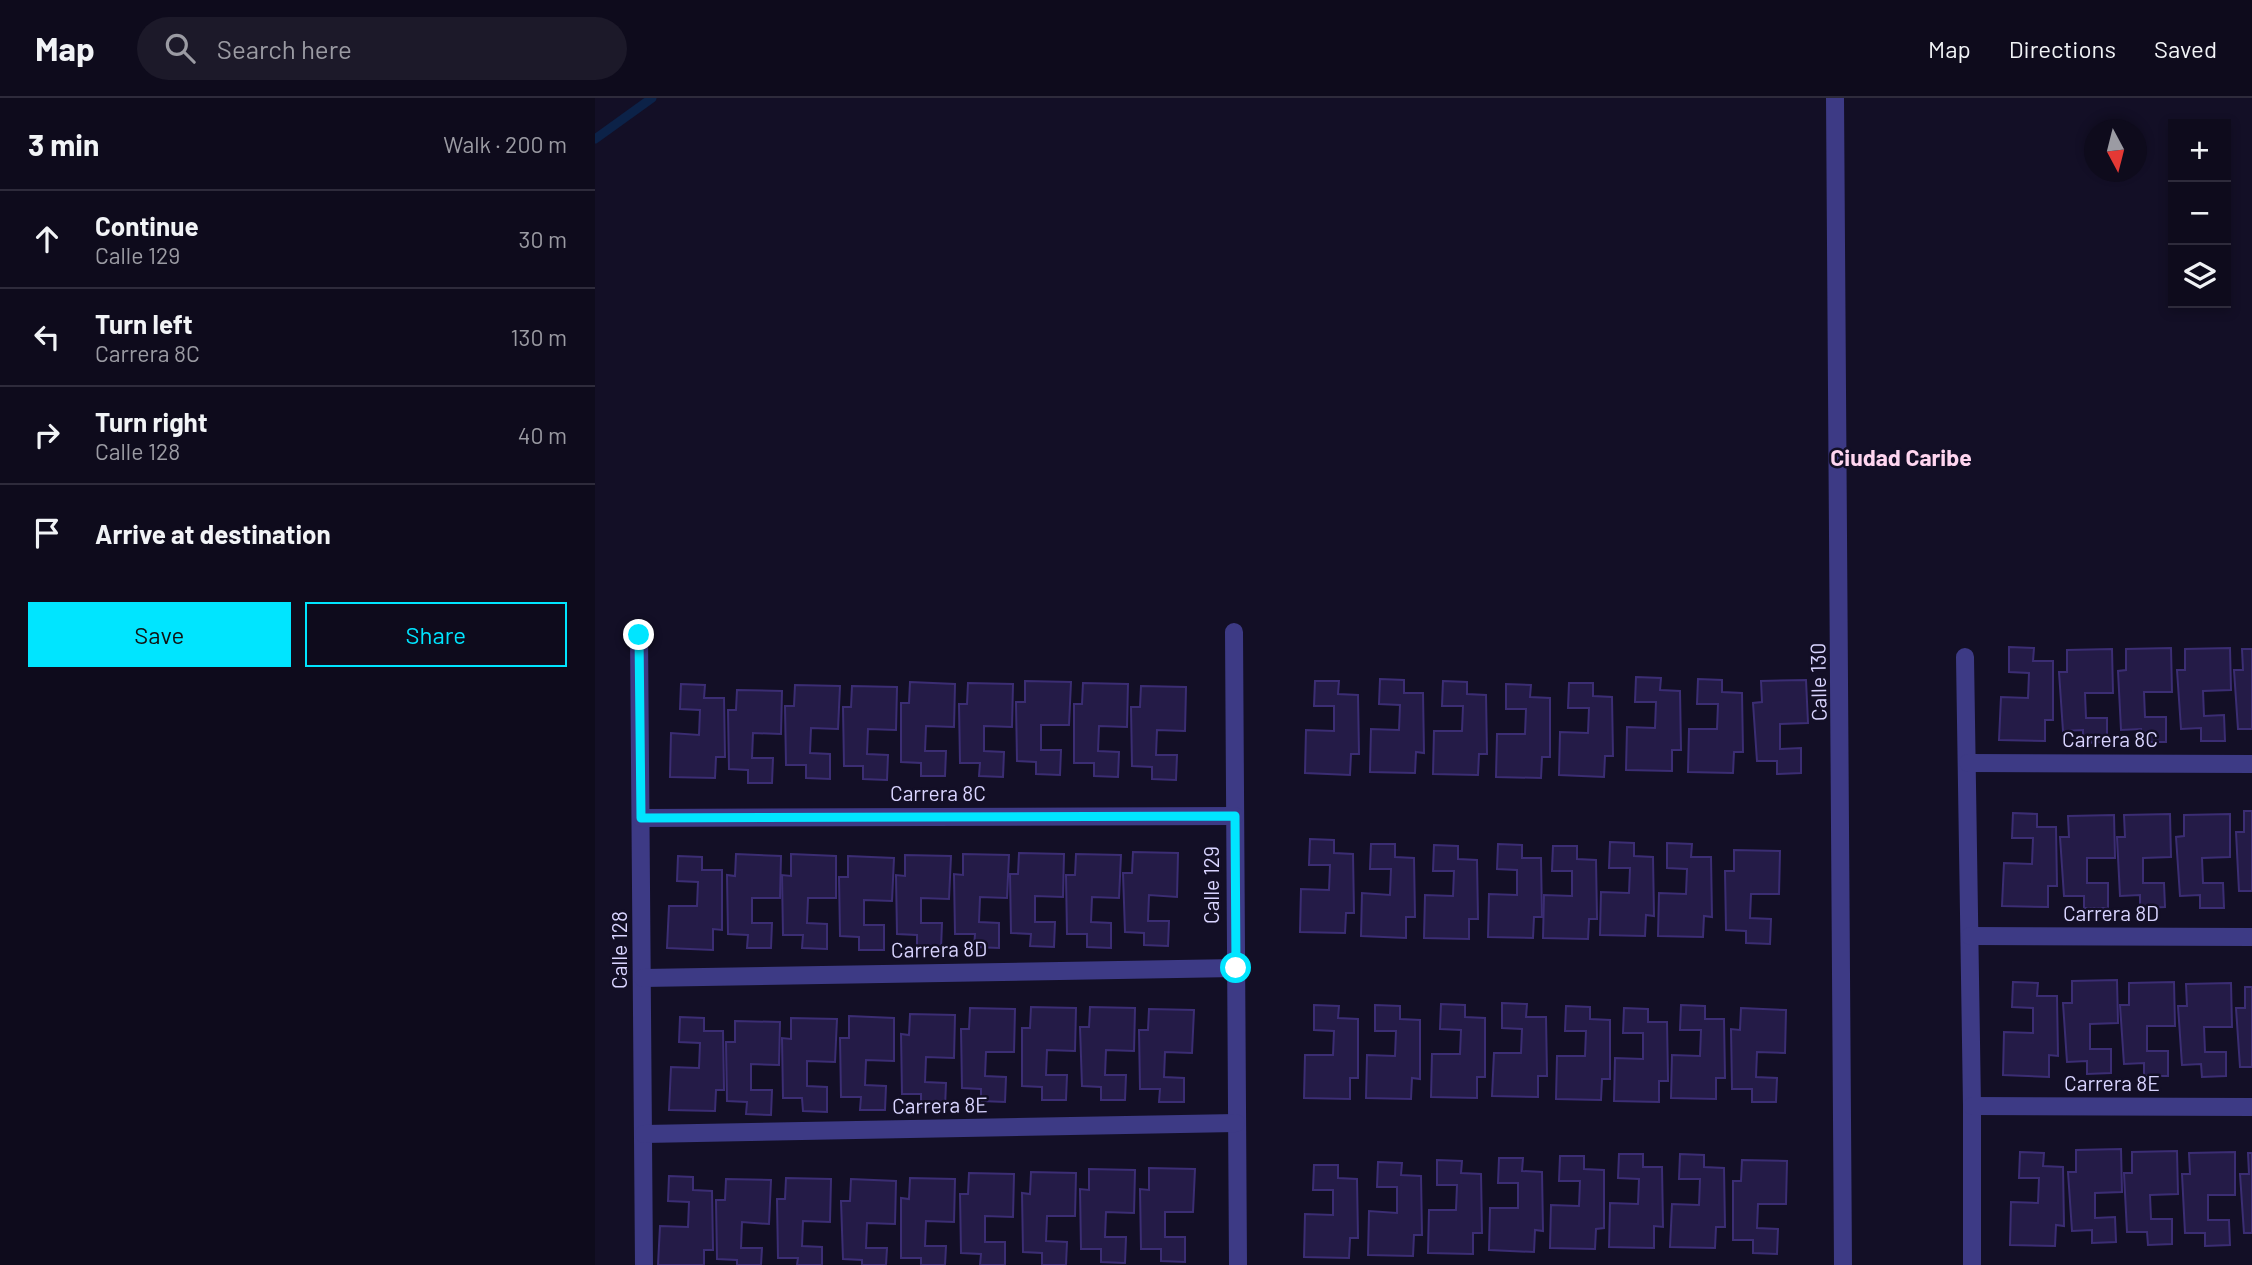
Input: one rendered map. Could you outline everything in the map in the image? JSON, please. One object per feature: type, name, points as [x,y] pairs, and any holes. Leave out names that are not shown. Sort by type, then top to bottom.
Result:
[{"type":"street","name":"Calle 130","points":[[1835,98],[1843,801],[1843,1265]]},
{"type":"street","name":"Calle 129","points":[[1234,632],[1238,1265]]},
{"type":"street","name":"Calle 128","points":[[639,635],[644,1265]]},
{"type":"street","points":[[1965,657],[1972,1265]]},
{"type":"street","name":"Carrera 8C","points":[[1968,762],[2252,764]]},
{"type":"street","name":"Carrera 8C","points":[[641,818],[1235,816]]},
{"type":"street","name":"Carrera 8D","points":[[1970,936],[2252,937]]},
{"type":"street","name":"Carrera 8D","points":[[643,978],[1236,968]]},
{"type":"street","name":"Carrera 8E","points":[[1972,1106],[2252,1107]]},
{"type":"street","name":"Carrera 8E","points":[[644,1135],[1236,1123]]},
{"type":"building","points":[[2009,647],[2034,648],[2033,661],[2053,661],[2053,720],[2045,720],[2045,741],[1999,740],[2001,697],[2028,698],[2029,673],[2009,672]]},
{"type":"building","points":[[2171,648],[2172,692],[2144,692],[2145,717],[2166,717],[2166,742],[2142,742],[2141,729],[2121,730],[2118,671],[2126,670],[2126,649]]},
{"type":"building","points":[[2230,648],[2231,690],[2203,691],[2204,716],[2224,715],[2225,741],[2201,741],[2201,728],[2181,729],[2177,670],[2185,670],[2185,649]]},
{"type":"building","points":[[2112,649],[2113,693],[2085,693],[2086,718],[2107,718],[2107,742],[2083,743],[2083,730],[2063,731],[2059,672],[2067,672],[2067,650]]},
{"type":"building","points":[[2242,649],[2252,649],[2252,729],[2238,729],[2234,670],[2243,670]]},
{"type":"building","points":[[1636,677],[1661,678],[1660,690],[1680,691],[1681,750],[1672,750],[1672,771],[1626,770],[1627,727],[1655,728],[1656,702],[1635,702]]},
{"type":"building","points":[[1380,679],[1404,680],[1404,693],[1423,693],[1424,753],[1416,752],[1415,773],[1370,772],[1371,729],[1399,730],[1400,705],[1379,704]]},
{"type":"building","points":[[1698,679],[1722,680],[1722,692],[1742,693],[1743,752],[1734,752],[1733,773],[1688,772],[1689,729],[1717,729],[1718,704],[1697,704]]},
{"type":"building","points":[[1806,680],[1808,723],[1780,724],[1780,749],[1801,748],[1801,773],[1777,774],[1777,761],[1757,761],[1753,703],[1762,702],[1761,681]]},
{"type":"building","points":[[1025,681],[1071,682],[1069,725],[1041,725],[1041,750],[1061,750],[1060,775],[1036,774],[1036,762],[1017,761],[1016,702],[1025,702]]},
{"type":"building","points":[[1315,681],[1339,681],[1338,694],[1358,695],[1359,754],[1351,754],[1350,775],[1305,773],[1306,730],[1334,731],[1334,706],[1314,706]]},
{"type":"building","points":[[1443,681],[1467,682],[1467,694],[1486,695],[1487,754],[1479,754],[1478,775],[1433,774],[1434,731],[1462,731],[1463,706],[1442,706]]},
{"type":"building","points":[[910,682],[955,684],[954,727],[926,726],[925,751],[946,751],[945,776],[921,776],[921,763],[901,762],[901,703],[909,703]]},
{"type":"building","points":[[968,683],[1013,684],[1012,727],[984,726],[984,751],[1004,752],[1003,777],[979,776],[980,763],[960,763],[959,704],[967,704]]},
{"type":"building","points":[[1083,683],[1128,684],[1127,727],[1099,726],[1098,751],[1119,752],[1118,777],[1094,776],[1094,763],[1074,763],[1074,704],[1082,704]]},
{"type":"building","points":[[1569,683],[1593,683],[1593,696],[1612,697],[1613,756],[1605,756],[1604,777],[1559,775],[1560,732],[1588,733],[1589,708],[1568,708]]},
{"type":"building","points":[[681,684],[705,685],[704,698],[724,698],[725,757],[716,757],[715,778],[670,777],[671,733],[699,735],[700,710],[680,709]]},
{"type":"building","points":[[1506,684],[1531,685],[1530,697],[1550,698],[1550,757],[1542,757],[1541,778],[1496,777],[1497,734],[1525,734],[1526,709],[1506,709]]},
{"type":"building","points":[[795,685],[840,686],[838,729],[811,728],[810,753],[830,754],[830,779],[806,778],[806,765],[786,765],[785,706],[794,706]]},
{"type":"building","points":[[852,686],[897,687],[896,730],[868,729],[867,754],[888,755],[887,780],[863,779],[863,766],[844,766],[843,707],[851,707]]},
{"type":"building","points":[[1141,686],[1186,687],[1185,731],[1157,730],[1156,755],[1177,755],[1176,780],[1152,779],[1152,767],[1132,766],[1131,707],[1140,707]]},
{"type":"building","points":[[737,690],[782,691],[781,734],[753,733],[752,758],[773,758],[772,783],[748,783],[748,770],[729,769],[728,710],[736,710]]},
{"type":"building","points":[[2244,811],[2252,811],[2252,891],[2239,891],[2236,832],[2244,832]]},
{"type":"building","points":[[2013,813],[2037,814],[2037,827],[2056,827],[2057,886],[2048,886],[2048,907],[2002,906],[2004,863],[2032,864],[2033,838],[2012,838]]},
{"type":"building","points":[[2170,814],[2171,857],[2143,858],[2143,883],[2164,883],[2165,907],[2140,908],[2140,895],[2120,896],[2117,837],[2125,837],[2124,815]]},
{"type":"building","points":[[2230,814],[2230,857],[2202,858],[2203,883],[2223,883],[2224,908],[2200,908],[2200,895],[2180,896],[2176,837],[2184,836],[2184,815]]},
{"type":"building","points":[[2114,815],[2115,858],[2087,858],[2087,883],[2108,883],[2108,908],[2084,908],[2084,896],[2064,896],[2060,837],[2069,837],[2068,816]]},
{"type":"building","points":[[1310,839],[1334,840],[1334,853],[1353,854],[1354,913],[1346,913],[1345,933],[1300,932],[1301,889],[1329,890],[1330,865],[1309,865]]},
{"type":"building","points":[[1610,842],[1634,843],[1634,856],[1653,857],[1654,916],[1646,915],[1645,936],[1600,935],[1601,892],[1629,893],[1630,868],[1609,868]]},
{"type":"building","points":[[1667,843],[1692,844],[1691,857],[1711,857],[1712,917],[1704,916],[1703,937],[1658,936],[1659,893],[1686,894],[1687,869],[1667,868]]},
{"type":"building","points":[[1371,844],[1395,844],[1395,857],[1414,858],[1415,917],[1406,917],[1406,938],[1361,936],[1362,893],[1390,895],[1391,869],[1370,869]]},
{"type":"building","points":[[1498,844],[1522,845],[1522,858],[1541,858],[1542,917],[1534,917],[1533,938],[1488,937],[1489,894],[1517,895],[1517,870],[1497,869]]},
{"type":"building","points":[[1434,845],[1458,846],[1458,859],[1477,860],[1478,919],[1469,919],[1469,939],[1424,938],[1425,895],[1453,896],[1454,871],[1433,871]]},
{"type":"building","points":[[1553,846],[1577,846],[1577,859],[1596,860],[1597,919],[1589,919],[1588,939],[1543,938],[1544,895],[1572,896],[1572,871],[1552,871]]},
{"type":"building","points":[[1734,850],[1780,851],[1779,894],[1751,894],[1750,918],[1771,919],[1770,944],[1746,943],[1746,931],[1726,930],[1725,871],[1734,871]]},
{"type":"building","points":[[1133,852],[1178,853],[1177,897],[1149,895],[1148,921],[1169,921],[1168,946],[1144,945],[1144,933],[1125,932],[1123,873],[1132,873]]},
{"type":"building","points":[[1019,853],[1064,854],[1063,897],[1035,896],[1035,922],[1055,922],[1054,947],[1030,946],[1031,934],[1011,933],[1010,874],[1018,874]]},
{"type":"building","points":[[736,854],[781,856],[780,898],[752,898],[752,923],[772,923],[771,948],[747,948],[748,935],[728,934],[727,875],[735,876]]},
{"type":"building","points":[[791,854],[836,856],[836,898],[808,898],[807,923],[827,924],[827,949],[802,948],[803,935],[783,935],[782,875],[791,876]]},
{"type":"building","points":[[963,854],[1009,855],[1007,898],[980,897],[979,922],[999,923],[999,948],[974,947],[975,934],[955,934],[954,874],[963,875]]},
{"type":"building","points":[[1076,854],[1121,855],[1119,898],[1092,897],[1091,922],[1111,923],[1111,948],[1087,947],[1087,934],[1067,934],[1066,875],[1075,875]]},
{"type":"building","points":[[905,855],[951,856],[949,899],[921,898],[921,923],[942,923],[941,949],[917,948],[917,935],[897,934],[896,875],[905,876]]},
{"type":"building","points":[[678,856],[702,857],[702,870],[722,870],[722,930],[713,929],[713,950],[667,948],[669,906],[697,906],[698,882],[677,881]]},
{"type":"building","points":[[848,856],[894,858],[892,901],[864,900],[864,925],[884,925],[884,950],[859,950],[859,937],[840,936],[839,877],[848,877]]},
{"type":"building","points":[[2117,980],[2118,1023],[2090,1024],[2090,1049],[2111,1049],[2111,1073],[2087,1074],[2087,1061],[2067,1062],[2063,1003],[2072,1003],[2072,981]]},
{"type":"building","points":[[2013,982],[2038,983],[2037,996],[2057,996],[2058,1056],[2049,1055],[2049,1077],[2003,1075],[2004,1032],[2033,1033],[2033,1008],[2012,1007]]},
{"type":"building","points":[[2174,982],[2175,1026],[2147,1026],[2147,1051],[2168,1051],[2168,1076],[2144,1076],[2144,1063],[2124,1064],[2120,1005],[2129,1005],[2129,983]]},
{"type":"building","points":[[2231,983],[2232,1027],[2204,1027],[2205,1052],[2226,1052],[2226,1076],[2202,1077],[2201,1064],[2182,1065],[2178,1006],[2187,1006],[2186,984]]},
{"type":"building","points":[[2245,987],[2252,987],[2252,1067],[2240,1067],[2236,1008],[2245,1008]]},
{"type":"building","points":[[1502,1003],[1527,1004],[1526,1017],[1546,1017],[1547,1076],[1538,1076],[1538,1097],[1492,1096],[1494,1053],[1521,1053],[1522,1029],[1502,1028]]},
{"type":"building","points":[[1441,1004],[1465,1005],[1465,1017],[1485,1018],[1485,1077],[1477,1077],[1477,1098],[1431,1097],[1432,1054],[1460,1054],[1461,1030],[1440,1029]]},
{"type":"building","points":[[1314,1005],[1339,1006],[1338,1018],[1358,1019],[1358,1078],[1350,1078],[1350,1099],[1304,1098],[1305,1055],[1333,1055],[1334,1031],[1314,1030]]},
{"type":"building","points":[[1375,1005],[1400,1006],[1400,1019],[1420,1020],[1420,1079],[1412,1078],[1411,1099],[1366,1098],[1367,1055],[1395,1056],[1396,1031],[1375,1031]]},
{"type":"building","points":[[1681,1005],[1705,1006],[1705,1019],[1724,1019],[1725,1078],[1716,1078],[1716,1099],[1671,1098],[1672,1055],[1700,1056],[1701,1030],[1680,1030]]},
{"type":"building","points":[[1566,1006],[1590,1007],[1590,1019],[1610,1020],[1610,1079],[1602,1079],[1601,1100],[1556,1099],[1557,1056],[1585,1056],[1586,1031],[1565,1031]]},
{"type":"building","points":[[1031,1007],[1076,1008],[1075,1051],[1047,1050],[1046,1075],[1067,1075],[1066,1100],[1042,1100],[1042,1087],[1022,1086],[1022,1028],[1030,1028]]},
{"type":"building","points":[[1090,1007],[1135,1008],[1134,1051],[1106,1050],[1105,1075],[1126,1075],[1125,1100],[1101,1100],[1101,1087],[1082,1086],[1080,1027],[1089,1027]]},
{"type":"building","points":[[970,1008],[1015,1009],[1014,1052],[986,1052],[985,1076],[1006,1077],[1005,1102],[981,1101],[981,1089],[962,1088],[961,1029],[969,1029]]},
{"type":"building","points":[[1624,1008],[1648,1009],[1648,1022],[1667,1022],[1668,1081],[1659,1081],[1659,1102],[1614,1101],[1615,1058],[1643,1059],[1643,1033],[1623,1033]]},
{"type":"building","points":[[1741,1008],[1786,1010],[1785,1053],[1757,1052],[1756,1077],[1777,1078],[1776,1102],[1752,1102],[1752,1089],[1732,1089],[1731,1029],[1740,1030]]},
{"type":"building","points":[[1149,1009],[1194,1010],[1192,1053],[1165,1052],[1164,1077],[1184,1078],[1184,1102],[1159,1102],[1160,1089],[1140,1089],[1139,1030],[1148,1030]]},
{"type":"building","points":[[910,1014],[955,1015],[954,1058],[926,1057],[925,1082],[946,1083],[945,1108],[921,1107],[921,1094],[902,1094],[901,1034],[909,1035]]},
{"type":"building","points":[[849,1016],[894,1018],[894,1061],[866,1060],[865,1085],[886,1086],[885,1110],[860,1110],[861,1097],[841,1097],[840,1038],[849,1038]]},
{"type":"building","points":[[680,1017],[704,1018],[704,1031],[723,1031],[724,1090],[716,1090],[715,1111],[669,1110],[671,1067],[699,1068],[700,1043],[679,1042]]},
{"type":"building","points":[[791,1018],[837,1019],[835,1062],[807,1061],[807,1086],[827,1087],[827,1112],[803,1111],[802,1098],[783,1098],[782,1038],[791,1039]]},
{"type":"building","points":[[735,1021],[780,1022],[779,1065],[751,1064],[751,1090],[772,1090],[771,1115],[746,1114],[747,1102],[727,1101],[726,1042],[735,1042]]},
{"type":"building","points":[[2121,1149],[2122,1192],[2095,1193],[2095,1218],[2115,1217],[2116,1242],[2092,1243],[2092,1230],[2072,1231],[2068,1172],[2076,1172],[2076,1150]]},
{"type":"building","points":[[2177,1151],[2178,1194],[2150,1195],[2151,1219],[2172,1219],[2172,1244],[2148,1245],[2147,1232],[2127,1232],[2124,1173],[2132,1173],[2132,1152]]},
{"type":"building","points":[[2020,1152],[2044,1153],[2043,1166],[2063,1167],[2064,1226],[2056,1225],[2055,1246],[2010,1245],[2011,1202],[2038,1203],[2039,1178],[2019,1178]]},
{"type":"building","points":[[2235,1152],[2235,1195],[2208,1195],[2208,1220],[2229,1220],[2230,1245],[2205,1246],[2205,1233],[2185,1233],[2182,1174],[2190,1174],[2189,1153]]},
{"type":"building","points":[[2248,1153],[2252,1153],[2252,1233],[2244,1233],[2240,1174],[2249,1174]]},
{"type":"building","points":[[1619,1154],[1643,1154],[1643,1167],[1662,1167],[1663,1227],[1654,1226],[1654,1248],[1609,1247],[1610,1203],[1638,1204],[1639,1179],[1618,1178]]},
{"type":"building","points":[[1680,1154],[1704,1155],[1704,1167],[1724,1168],[1725,1227],[1716,1227],[1715,1248],[1670,1247],[1672,1204],[1699,1205],[1700,1179],[1679,1179]]},
{"type":"building","points":[[1560,1156],[1584,1156],[1584,1169],[1604,1170],[1604,1228],[1596,1229],[1595,1249],[1550,1248],[1551,1205],[1579,1206],[1580,1181],[1559,1181]]},
{"type":"building","points":[[1499,1158],[1523,1158],[1522,1171],[1542,1172],[1543,1231],[1535,1230],[1534,1252],[1489,1250],[1490,1208],[1518,1208],[1518,1183],[1498,1183]]},
{"type":"building","points":[[1437,1160],[1462,1161],[1461,1173],[1481,1174],[1482,1233],[1473,1233],[1473,1254],[1428,1253],[1429,1210],[1456,1210],[1457,1185],[1437,1185]]},
{"type":"building","points":[[1742,1160],[1787,1161],[1786,1204],[1758,1204],[1757,1228],[1778,1229],[1777,1254],[1753,1253],[1753,1240],[1733,1240],[1733,1181],[1741,1181]]},
{"type":"building","points":[[1378,1162],[1402,1163],[1401,1175],[1421,1176],[1422,1235],[1414,1235],[1413,1256],[1368,1255],[1369,1211],[1397,1213],[1397,1187],[1377,1187]]},
{"type":"building","points":[[1314,1165],[1338,1165],[1338,1178],[1357,1179],[1358,1238],[1350,1238],[1349,1258],[1304,1257],[1305,1214],[1333,1215],[1333,1190],[1313,1190]]},
{"type":"building","points":[[1149,1168],[1195,1169],[1193,1212],[1165,1212],[1165,1237],[1185,1237],[1185,1262],[1161,1261],[1161,1249],[1141,1249],[1140,1189],[1149,1190]]},
{"type":"building","points":[[1089,1169],[1135,1170],[1134,1213],[1106,1212],[1105,1237],[1126,1237],[1125,1263],[1101,1262],[1101,1249],[1081,1249],[1080,1189],[1089,1190]]},
{"type":"building","points":[[1031,1172],[1076,1173],[1075,1216],[1047,1216],[1046,1241],[1067,1242],[1066,1265],[1042,1265],[1042,1253],[1023,1252],[1022,1193],[1030,1194]]},
{"type":"building","points":[[969,1173],[1014,1174],[1013,1217],[985,1216],[985,1242],[1005,1242],[1005,1265],[980,1265],[981,1254],[961,1253],[960,1194],[968,1194]]},
{"type":"building","points":[[669,1176],[693,1177],[693,1190],[712,1191],[713,1250],[704,1250],[704,1265],[658,1265],[660,1226],[688,1227],[689,1202],[668,1201]]},
{"type":"building","points":[[786,1178],[831,1179],[830,1222],[803,1221],[802,1246],[822,1247],[822,1265],[797,1265],[798,1258],[778,1258],[777,1199],[785,1199]]},
{"type":"building","points":[[910,1178],[955,1179],[954,1222],[926,1221],[925,1246],[946,1246],[945,1265],[921,1265],[921,1258],[901,1258],[901,1198],[909,1199]]},
{"type":"building","points":[[726,1179],[771,1180],[769,1224],[742,1222],[741,1248],[762,1248],[761,1265],[737,1265],[737,1260],[717,1259],[716,1200],[725,1200]]},
{"type":"building","points":[[851,1179],[896,1181],[895,1224],[867,1223],[866,1248],[887,1248],[886,1265],[862,1265],[862,1260],[843,1259],[841,1201],[850,1201]]},
{"type":"waterway","points":[[595,139],[652,98]]},
{"type":"district","name":"Ciudad Caribe","points":[[1901,458]]},
{"type":"route","points":[[639,635],[641,818],[1235,816],[1236,968]]}]
